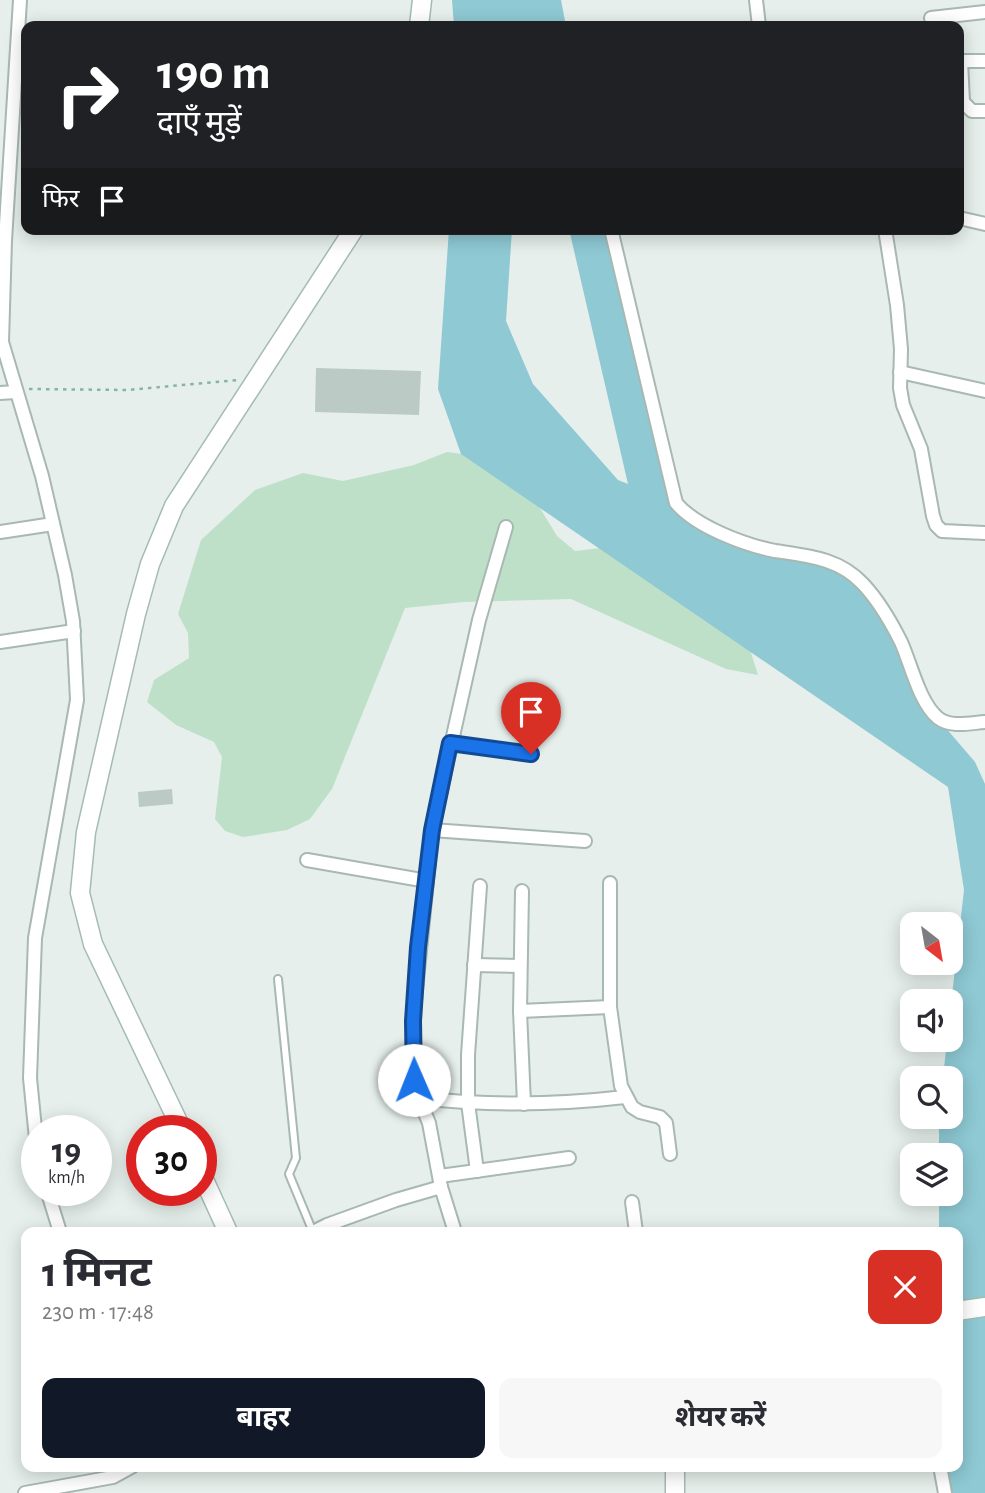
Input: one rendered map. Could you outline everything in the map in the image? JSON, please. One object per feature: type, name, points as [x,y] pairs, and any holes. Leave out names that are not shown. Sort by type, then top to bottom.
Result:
[{"type":"street","points":[[20,0],[1,321],[2,342],[42,476],[65,575],[74,631],[77,700],[35,938],[30,1078],[34,1115]]},
{"type":"street","points":[[420,21],[422,0]]},
{"type":"street","points":[[756,0],[758,21]]},
{"type":"street","points":[[931,18],[985,12]]},
{"type":"street","points":[[964,61],[985,61]]},
{"type":"street","points":[[964,103],[972,111],[985,111]]},
{"type":"street","points":[[964,219],[985,224]]},
{"type":"street","points":[[175,1115],[93,944],[80,893],[86,832],[128,645],[150,564],[174,506],[350,235]]},
{"type":"street","points":[[612,235],[676,503],[695,521],[737,538],[773,550],[824,558],[845,568],[863,584],[882,609],[901,642],[929,706],[939,718],[953,724],[985,722]]},
{"type":"street","points":[[886,235],[897,304],[903,405],[921,449],[936,525],[942,531],[951,533],[985,533]]},
{"type":"street","points":[[900,372],[985,391]]},
{"type":"street","points":[[0,393],[16,392]]},
{"type":"street","points":[[0,532],[53,524]]},
{"type":"street","points":[[454,1227],[440,1182],[429,1123],[414,1080],[413,1021],[432,830],[479,620],[506,527]]},
{"type":"street","points":[[0,642],[74,631]]},
{"type":"street","points":[[450,743],[531,754]]},
{"type":"street","points":[[432,830],[585,841]]},
{"type":"street","points":[[307,860],[427,881]]},
{"type":"street","points":[[610,883],[610,1007],[618,1073],[625,1097],[632,1107],[660,1117],[666,1123],[670,1154]]},
{"type":"street","points":[[477,1171],[468,1103],[468,1055],[480,886]]},
{"type":"street","points":[[522,891],[520,1011],[524,1104]]},
{"type":"street","points":[[474,965],[520,966]]},
{"type":"street","points":[[520,1011],[610,1007]]},
{"type":"street","points":[[420,1098],[468,1103],[524,1104],[625,1097]]},
{"type":"street","points":[[326,1227],[440,1182],[477,1171],[569,1158]]},
{"type":"street","points":[[632,1202],[635,1227]]},
{"type":"street","points":[[52,1206],[58,1227]]},
{"type":"street","points":[[216,1206],[226,1227]]},
{"type":"street","points":[[963,1310],[985,1307]]},
{"type":"street","points":[[25,1493],[113,1477],[122,1472]]},
{"type":"street","points":[[675,1472],[675,1493]]},
{"type":"street","points":[[941,1472],[945,1493]]},
{"type":"lane","points":[[278,979],[296,1158],[289,1174],[311,1227]]},
{"type":"path","points":[[16,392],[39,387],[127,390],[256,378]]},
{"type":"green space","points":[[447,452],[485,457],[529,490],[557,536],[575,551],[619,546],[747,640],[758,675],[726,669],[571,599],[464,602],[405,608],[332,789],[310,819],[287,830],[243,837],[225,831],[215,819],[222,757],[214,742],[176,725],[147,702],[154,680],[189,658],[188,633],[178,614],[201,540],[255,490],[303,473],[343,481],[414,465]]},
{"type":"water","points":[[452,0],[561,0],[565,21],[454,21]]},
{"type":"water","points":[[449,235],[512,235],[506,321],[533,384],[618,480],[628,484],[570,235],[609,235],[671,506],[759,545],[837,562],[871,603],[933,713],[975,762],[985,784],[985,1493],[951,1493],[948,1472],[963,1472],[963,1227],[939,1227],[939,1206],[963,1206],[963,1143],[939,1143],[939,1129],[963,1129],[963,1066],[944,1066],[946,1052],[963,1052],[963,989],[953,989],[954,975],[963,975],[961,912],[964,890],[948,787],[461,454],[438,389]]},
{"type":"building","points":[[316,368],[421,371],[419,415],[315,412]]},
{"type":"building","points":[[172,789],[173,804],[139,807],[138,792]]},
{"type":"route","points":[[414,1080],[413,1021],[418,947],[432,830],[450,743],[531,754]]}]
